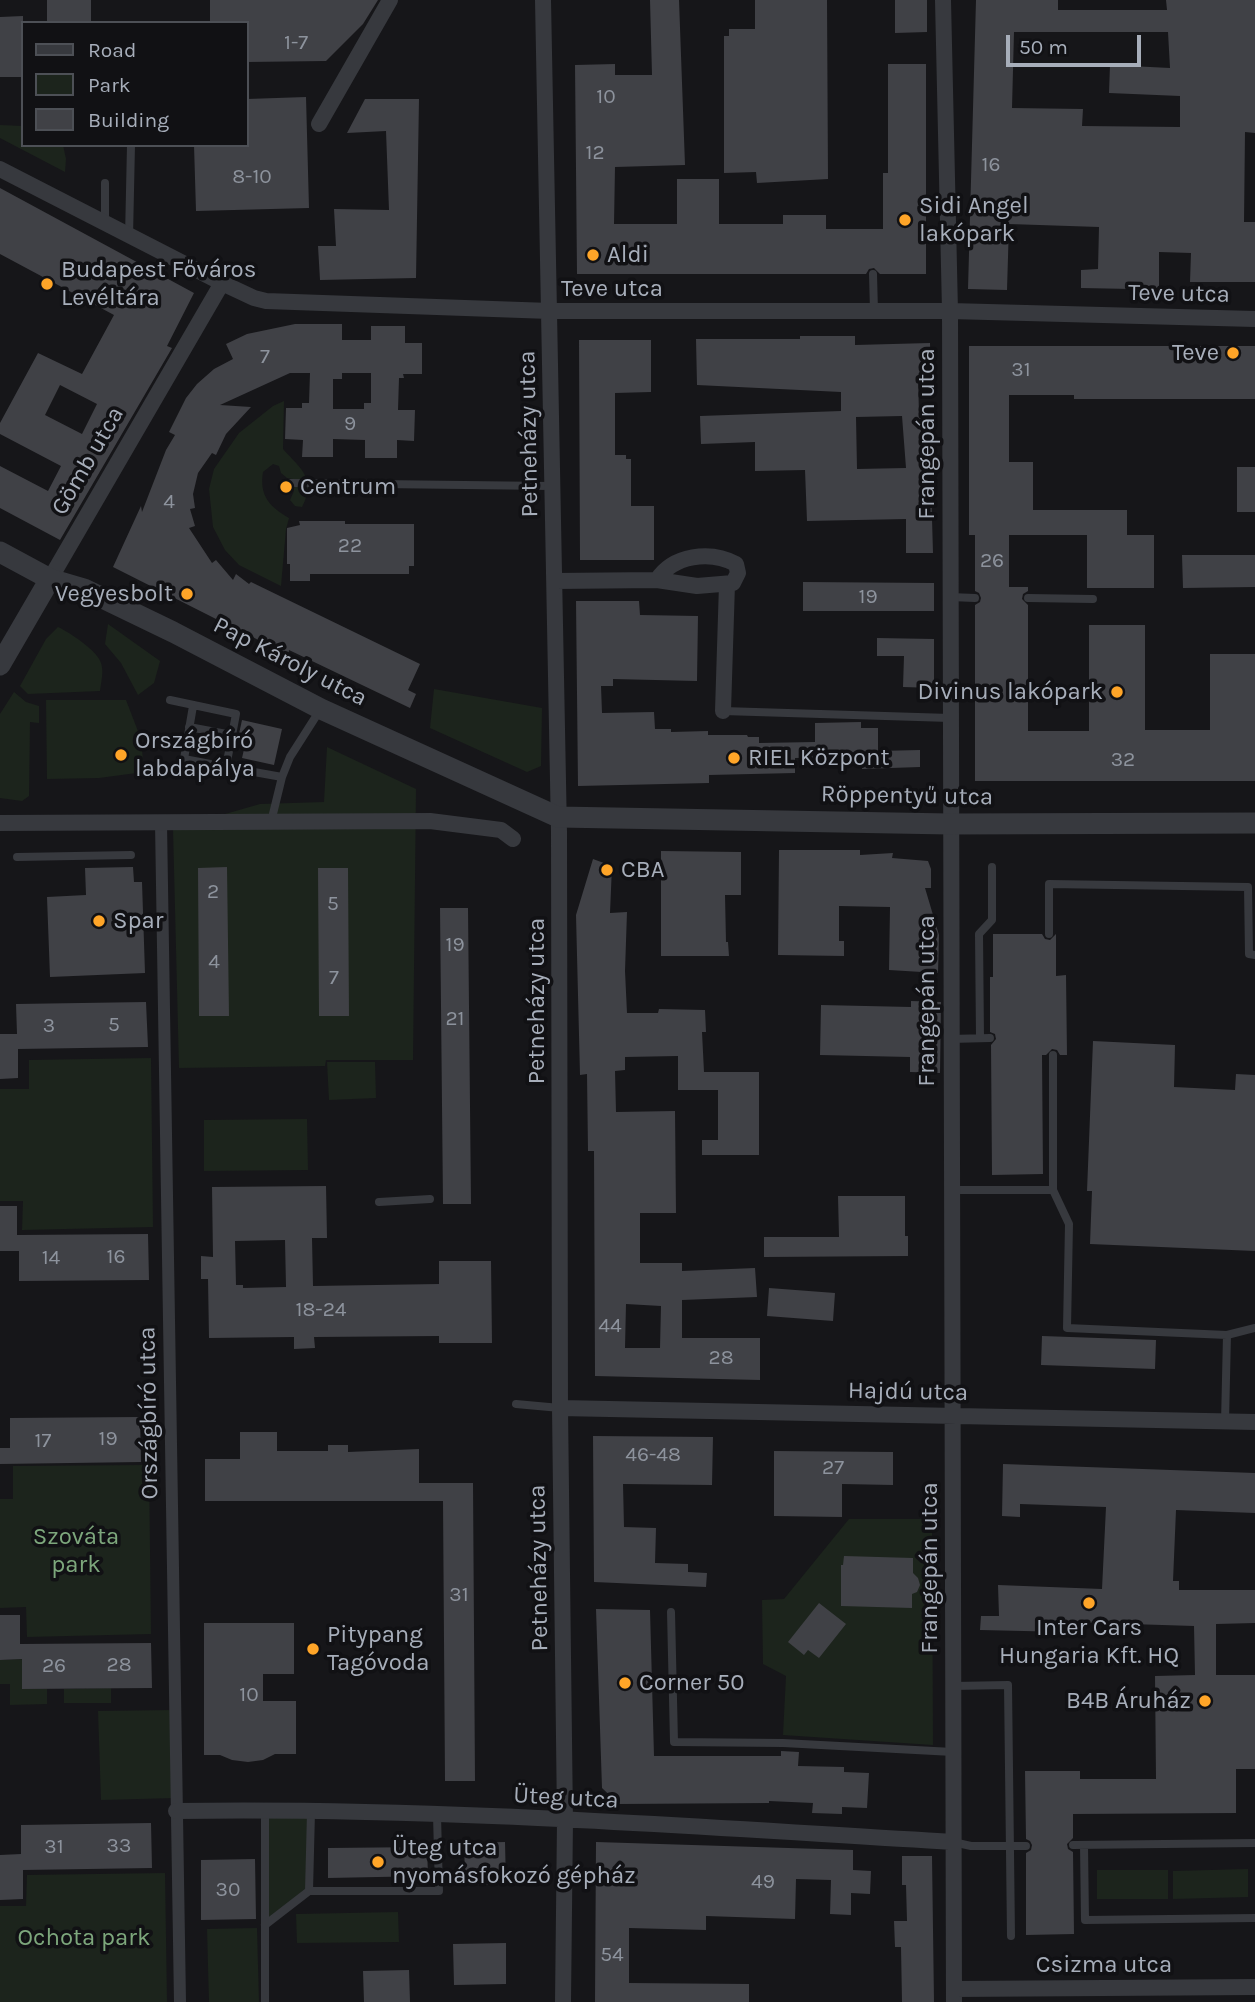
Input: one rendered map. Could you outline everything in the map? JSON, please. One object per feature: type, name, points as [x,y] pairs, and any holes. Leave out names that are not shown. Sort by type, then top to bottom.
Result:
[{"type":"street","points":[[319,124],[390,0]]},
{"type":"street","name":"Petneházy utca","points":[[543,0],[558,817],[559,1408],[565,1820],[563,2002]]},
{"type":"street","name":"Frangepán utca","points":[[943,0],[950,311],[954,1995]]},
{"type":"street","name":"Teve utca","points":[[0,169],[104,225],[254,298],[267,301],[550,311],[950,311],[1255,318]]},
{"type":"street","name":"Gömb utca","points":[[0,666],[222,283]]},
{"type":"street","name":"Pap Károly utca","points":[[0,552],[50,579],[84,589],[321,709],[558,817]]},
{"type":"street","points":[[555,581],[657,580],[697,586],[727,584],[737,579],[738,573],[736,564],[714,556],[696,557],[677,561],[664,569],[657,580]]},
{"type":"street","points":[[723,711],[727,584]]},
{"type":"street","name":"Röppentyű utca","points":[[558,817],[950,824],[1255,823]]},
{"type":"street","points":[[8,823],[430,821],[501,830],[513,839]]},
{"type":"street","name":"Országbíró utca","points":[[161,823],[180,2002]]},
{"type":"street","name":"Hajdú utca","points":[[559,1408],[1255,1422]]},
{"type":"street","name":"Üteg utca","points":[[176,1811],[265,1810],[565,1820],[953,1842]]},
{"type":"street","name":"Csizma utca","points":[[954,1995],[1255,1987]]},
{"type":"lane","points":[[130,237],[131,147]]},
{"type":"lane","points":[[104,225],[105,183]]},
{"type":"lane","points":[[873,274],[874,311]]},
{"type":"lane","points":[[291,483],[551,486]]},
{"type":"lane","points":[[950,597],[975,598]]},
{"type":"lane","points":[[1028,598],[1093,599]]},
{"type":"lane","points":[[170,700],[236,714],[226,766]]},
{"type":"lane","points":[[193,706],[184,759],[282,777]]},
{"type":"lane","points":[[271,822],[290,757],[321,709]]},
{"type":"lane","points":[[723,711],[950,718]]},
{"type":"lane","points":[[189,727],[232,735]]},
{"type":"lane","points":[[17,857],[131,855]]},
{"type":"lane","points":[[979,1038],[979,934],[992,920],[992,867]]},
{"type":"lane","points":[[1049,934],[1049,884],[1248,887],[1249,954],[1255,954]]},
{"type":"lane","points":[[950,1039],[990,1038]]},
{"type":"lane","points":[[1053,1055],[1053,1190],[1069,1224],[1067,1328],[1227,1335],[1255,1328]]},
{"type":"lane","points":[[951,1190],[1053,1190]]},
{"type":"lane","points":[[379,1202],[430,1199]]},
{"type":"lane","points":[[1225,1422],[1227,1335]]},
{"type":"lane","points":[[516,1405],[559,1408]]},
{"type":"lane","points":[[671,1612],[674,1742],[783,1743],[953,1752]]},
{"type":"lane","points":[[953,1686],[1008,1685],[1012,1936]]},
{"type":"lane","points":[[265,1810],[265,2002]]},
{"type":"lane","points":[[309,1891],[311,1812]]},
{"type":"lane","points":[[265,1925],[309,1891],[439,1891],[437,1815]]},
{"type":"lane","points":[[953,1842],[971,1846],[1026,1846]]},
{"type":"lane","points":[[1073,1845],[1255,1843]]},
{"type":"lane","points":[[1084,1845],[1085,1920],[1255,1918]]},
{"type":"green space","points":[[0,125],[21,126],[21,147],[63,147],[65,172],[0,138]]},
{"type":"green space","points":[[284,401],[283,449],[305,475],[308,489],[302,507],[295,506],[290,500],[294,491],[293,479],[287,478],[281,473],[279,466],[273,464],[263,472],[263,488],[267,500],[289,518],[281,586],[239,565],[225,550],[213,527],[209,489],[214,469],[239,433],[273,406]]},
{"type":"green space","points":[[108,624],[160,661],[154,683],[138,695],[121,663],[105,644]]},
{"type":"green space","points":[[58,627],[82,642],[99,658],[102,669],[100,691],[28,694],[20,686],[46,639]]},
{"type":"green space","points":[[434,689],[542,708],[541,766],[527,772],[430,728]]},
{"type":"green space","points":[[14,692],[26,702],[39,706],[39,723],[30,722],[29,796],[22,801],[0,798],[0,714]]},
{"type":"green space","points":[[46,700],[126,700],[141,739],[144,772],[99,778],[47,779]]},
{"type":"green space","points":[[327,747],[416,789],[413,1060],[326,1060],[325,1066],[179,1068],[173,829],[260,804],[324,802]]},
{"type":"green space","points":[[151,1058],[153,1227],[22,1230],[23,1201],[0,1201],[0,1089],[29,1089],[29,1060]]},
{"type":"green space","points":[[327,1062],[375,1062],[376,1098],[329,1100]]},
{"type":"green space","points":[[307,1119],[308,1170],[204,1171],[204,1120]]},
{"type":"green space","name":"Szováta park","points":[[149,1465],[151,1634],[27,1637],[26,1607],[0,1608],[0,1499],[13,1499],[13,1466]]},
{"type":"green space","points":[[849,1519],[932,1519],[933,1745],[783,1735],[786,1676],[763,1664],[762,1600],[784,1599]]},
{"type":"green space","points":[[26,1659],[22,1689],[47,1689],[47,1704],[10,1705],[10,1684],[0,1684],[0,1660]]},
{"type":"green space","points":[[111,1688],[111,1703],[64,1703],[64,1689]]},
{"type":"green space","points":[[175,1710],[176,1798],[101,1800],[98,1711]]},
{"type":"green space","points":[[265,1810],[311,1812],[309,1891],[265,1925]]},
{"type":"green space","points":[[1248,1869],[1248,1897],[1173,1899],[1173,1871]]},
{"type":"green space","points":[[1097,1870],[1168,1870],[1168,1899],[1097,1899]]},
{"type":"green space","name":"Ochota park","points":[[165,1873],[167,2002],[0,2002],[0,1906],[26,1906],[27,1875]]},
{"type":"green space","points":[[398,1912],[399,1942],[297,1943],[296,1914]]},
{"type":"green space","points":[[257,1928],[259,2002],[209,2002],[207,1929]]},
{"type":"building","points":[[47,0],[91,0],[91,21],[47,21]]},
{"type":"building","points":[[210,0],[378,0],[363,24],[326,61],[248,62],[248,21],[210,21]]},
{"type":"building","points":[[650,0],[679,0],[685,165],[615,167],[614,224],[677,224],[677,179],[719,179],[719,224],[783,224],[783,215],[826,215],[826,229],[883,229],[883,173],[888,173],[888,64],[926,64],[926,274],[880,274],[874,268],[869,269],[866,274],[577,274],[575,65],[615,64],[615,75],[652,75]]},
{"type":"building","points":[[755,0],[827,0],[828,179],[757,183],[756,172],[724,173],[724,36],[729,36],[729,29],[755,29]]},
{"type":"building","points":[[895,0],[927,0],[927,32],[895,33]]},
{"type":"building","points":[[976,0],[1058,0],[1058,10],[1167,10],[1166,0],[1255,0],[1255,133],[1245,132],[1244,222],[1255,222],[1255,282],[1190,282],[1191,253],[1159,252],[1159,294],[1132,294],[1132,289],[1081,288],[1081,270],[1098,269],[1099,227],[1009,224],[1007,290],[968,289]],"holes":[[[1014,32],[1168,32],[1170,68],[1110,65],[1109,93],[1180,96],[1180,127],[1082,126],[1083,109],[1012,108]]]},
{"type":"building","points":[[23,16],[21,77],[0,77],[0,17]]},
{"type":"building","points":[[306,97],[309,208],[196,211],[194,147],[248,147],[248,99]]},
{"type":"building","points":[[365,99],[419,99],[416,278],[320,280],[318,246],[336,246],[334,209],[389,210],[386,131],[347,133]]},
{"type":"building","points":[[0,188],[194,293],[167,346],[172,348],[60,540],[0,508],[0,466],[48,491],[61,466],[0,434],[0,423],[38,353],[82,374],[114,315],[0,254]],"holes":[[[60,385],[97,404],[82,434],[45,415]]]},
{"type":"building","points":[[295,324],[342,324],[342,340],[371,340],[371,326],[405,326],[405,343],[422,343],[422,374],[403,374],[404,378],[399,378],[398,410],[415,410],[414,441],[397,440],[397,458],[365,458],[365,440],[333,439],[333,457],[302,457],[303,440],[285,439],[286,408],[302,408],[302,403],[309,403],[310,373],[290,373],[220,405],[251,407],[226,434],[216,455],[212,453],[198,473],[193,494],[195,508],[190,509],[195,526],[189,528],[212,563],[216,560],[233,580],[236,574],[249,584],[251,582],[420,664],[408,690],[416,694],[410,708],[289,650],[288,657],[237,628],[234,633],[220,621],[113,567],[141,506],[142,512],[166,450],[175,435],[169,432],[186,398],[214,369],[233,359],[226,344],[247,334]],"holes":[[[342,373],[371,373],[371,403],[364,403],[364,409],[333,409],[333,379],[342,379]]]},
{"type":"building","points":[[800,336],[855,336],[855,345],[930,343],[931,375],[918,375],[919,415],[929,415],[933,553],[906,553],[906,519],[807,521],[805,470],[755,471],[755,442],[701,444],[700,416],[841,411],[841,392],[697,385],[696,339],[800,339]],"holes":[[[902,416],[906,468],[857,469],[856,417]]]},
{"type":"building","points":[[579,340],[651,340],[651,392],[615,393],[615,455],[626,455],[626,459],[631,459],[631,506],[654,506],[654,560],[580,560]]},
{"type":"building","points":[[969,346],[1255,346],[1255,399],[1074,399],[1074,395],[1009,395],[1009,462],[1033,462],[1033,510],[1127,510],[1127,535],[1154,535],[1154,588],[1087,588],[1087,535],[1009,535],[1009,587],[1028,587],[1022,599],[1028,605],[1028,731],[1089,731],[1089,625],[1145,625],[1145,730],[1210,730],[1210,654],[1255,654],[1255,781],[975,781],[975,605],[981,598],[975,591],[975,535],[969,535]]},
{"type":"building","points":[[1237,467],[1255,467],[1255,512],[1237,512]]},
{"type":"building","points":[[299,521],[414,524],[414,566],[409,566],[409,574],[310,574],[310,581],[290,581],[287,528],[300,525]]},
{"type":"building","points":[[1182,555],[1255,555],[1255,587],[1183,588]]},
{"type":"building","points":[[803,582],[934,583],[934,611],[803,611]]},
{"type":"building","points":[[576,601],[639,601],[640,615],[698,616],[697,681],[613,679],[613,686],[601,686],[602,713],[654,712],[655,729],[671,729],[671,732],[708,731],[708,735],[747,735],[759,737],[759,743],[815,742],[815,723],[861,722],[861,728],[878,728],[878,751],[920,750],[920,767],[862,769],[862,757],[795,758],[795,773],[709,775],[709,783],[578,786]]},
{"type":"building","points":[[877,638],[934,639],[934,688],[903,687],[904,656],[877,656]]},
{"type":"building","points":[[242,720],[282,729],[274,765],[242,758],[245,745],[237,743]]},
{"type":"building","points":[[779,850],[860,850],[860,855],[893,853],[892,858],[928,861],[931,888],[925,888],[939,935],[938,973],[889,970],[890,907],[839,906],[839,941],[844,941],[844,956],[778,955]]},
{"type":"building","points":[[661,851],[741,852],[741,895],[725,895],[729,956],[661,956]]},
{"type":"building","points":[[593,859],[612,866],[610,913],[627,912],[627,1013],[658,1013],[659,1009],[705,1010],[706,1032],[702,1032],[704,1072],[759,1072],[759,1155],[702,1155],[702,1140],[718,1140],[718,1090],[678,1090],[678,1056],[625,1057],[625,1070],[615,1071],[616,1112],[675,1111],[676,1213],[640,1213],[640,1263],[682,1263],[682,1271],[755,1268],[757,1297],[682,1300],[682,1338],[760,1338],[760,1380],[595,1376],[594,1151],[588,1151],[587,1074],[580,1075],[576,915]],"holes":[[[626,1304],[661,1306],[660,1348],[625,1348]]]},
{"type":"building","name":"Spar","points":[[133,867],[134,882],[142,882],[145,973],[50,977],[47,897],[86,895],[85,868]]},
{"type":"building","points":[[227,867],[229,1016],[199,1016],[198,868]]},
{"type":"building","points":[[318,868],[348,868],[349,1016],[319,1016]]},
{"type":"building","points":[[440,908],[468,908],[471,1204],[443,1204]]},
{"type":"building","points":[[993,934],[1042,934],[1045,939],[1050,940],[1056,934],[1056,976],[1066,975],[1067,1055],[1060,1055],[1057,1050],[1052,1049],[1042,1055],[1043,1174],[992,1175],[991,1045],[996,1039],[995,1034],[990,1032]]},
{"type":"building","points":[[911,1001],[941,1002],[940,1073],[910,1072],[910,1057],[820,1055],[821,1005],[911,1007]]},
{"type":"building","points":[[146,1002],[148,1047],[18,1049],[18,1078],[0,1079],[0,1034],[17,1034],[16,1004]]},
{"type":"building","points":[[1093,1041],[1175,1045],[1174,1087],[1235,1090],[1236,1074],[1255,1075],[1255,1251],[1090,1244],[1092,1191],[1087,1191]]},
{"type":"building","points":[[326,1186],[327,1238],[312,1238],[313,1286],[439,1284],[439,1261],[491,1261],[492,1343],[439,1343],[439,1336],[314,1337],[315,1348],[294,1349],[294,1337],[209,1338],[208,1279],[201,1279],[201,1256],[213,1257],[212,1187]],"holes":[[[285,1240],[286,1287],[243,1288],[243,1285],[236,1285],[235,1241]]]},
{"type":"building","points":[[838,1196],[905,1196],[908,1256],[764,1257],[764,1237],[839,1237]]},
{"type":"building","points":[[0,1206],[17,1206],[17,1235],[148,1234],[149,1280],[19,1281],[19,1251],[0,1251]]},
{"type":"building","points":[[769,1288],[835,1293],[833,1321],[767,1316]]},
{"type":"building","points":[[1042,1336],[1156,1340],[1155,1369],[1041,1365]]},
{"type":"building","points":[[140,1417],[141,1462],[0,1464],[0,1448],[10,1448],[10,1418]]},
{"type":"building","points":[[240,1432],[277,1432],[277,1451],[328,1451],[328,1445],[348,1445],[348,1452],[419,1449],[419,1483],[473,1483],[475,1781],[445,1781],[443,1501],[205,1501],[205,1459],[240,1459]]},
{"type":"building","points":[[593,1436],[713,1437],[712,1485],[623,1484],[624,1527],[656,1528],[655,1563],[688,1564],[688,1572],[707,1573],[706,1587],[594,1582]]},
{"type":"building","points":[[774,1451],[893,1452],[893,1485],[842,1484],[842,1517],[774,1516]]},
{"type":"building","points":[[1003,1464],[1255,1473],[1255,1513],[1176,1510],[1173,1581],[1179,1581],[1179,1590],[1255,1590],[1255,1623],[1216,1624],[1216,1675],[1255,1675],[1255,1769],[1236,1769],[1236,1813],[1073,1814],[1073,1838],[1067,1844],[1068,1849],[1073,1852],[1074,1934],[1026,1935],[1026,1853],[1031,1850],[1032,1845],[1026,1839],[1025,1771],[1080,1771],[1080,1779],[1156,1779],[1155,1676],[1195,1675],[1194,1626],[1067,1622],[1067,1632],[980,1630],[981,1616],[999,1616],[998,1585],[1102,1589],[1106,1507],[1020,1504],[1020,1517],[1002,1516]]},
{"type":"building","points":[[844,1556],[913,1558],[913,1573],[920,1585],[917,1592],[912,1594],[912,1608],[841,1606],[841,1565]]},
{"type":"building","points":[[819,1603],[846,1624],[819,1658],[808,1650],[804,1655],[788,1642]]},
{"type":"building","name":"Corner 50","points":[[596,1609],[650,1610],[654,1756],[781,1756],[781,1751],[799,1752],[798,1766],[844,1767],[844,1772],[869,1773],[867,1808],[842,1807],[842,1814],[812,1813],[813,1803],[769,1801],[619,1804],[602,1788]]},
{"type":"building","points":[[0,1615],[20,1615],[20,1644],[151,1643],[152,1688],[22,1689],[22,1659],[0,1660]]},
{"type":"building","points":[[204,1623],[294,1623],[294,1674],[263,1674],[263,1701],[296,1701],[296,1754],[275,1754],[263,1760],[248,1762],[220,1755],[204,1755]]},
{"type":"building","points":[[151,1823],[152,1868],[23,1870],[23,1899],[0,1900],[0,1855],[21,1854],[21,1825]]},
{"type":"building","points":[[505,1842],[506,1884],[477,1885],[476,1875],[465,1875],[464,1843]]},
{"type":"building","points":[[596,1842],[853,1850],[853,1870],[871,1871],[870,1894],[851,1893],[851,1915],[830,1914],[831,1880],[796,1879],[795,1919],[706,1916],[706,1930],[629,1928],[629,1983],[749,1984],[749,2002],[595,2002]]},
{"type":"building","name":"Üteg utca nyomásfokozó gépház","points":[[427,1847],[428,1876],[328,1878],[328,1848]]},
{"type":"building","points":[[902,1856],[932,1856],[934,2002],[902,2002],[901,1947],[895,1947],[894,1921],[907,1921],[906,1885],[902,1885]]},
{"type":"building","points":[[255,1859],[256,1919],[201,1920],[201,1860]]},
{"type":"building","points":[[506,1943],[506,1984],[454,1985],[453,1944]]},
{"type":"building","points":[[409,1970],[410,2002],[364,2002],[363,1971]]},
{"type":"place","name":"Sidi Angel lakópark","points":[[905,220]]},
{"type":"place","name":"Aldi","points":[[593,255]]},
{"type":"place","name":"Budapest Főváros Levéltára","points":[[47,284]]},
{"type":"place","name":"Teve","points":[[1233,353]]},
{"type":"place","name":"Centrum","points":[[286,487]]},
{"type":"place","name":"Vegyesbolt","points":[[187,594]]},
{"type":"place","name":"Divinus lakópark","points":[[1117,692]]},
{"type":"place","name":"Országbíró labdapálya","points":[[121,755]]},
{"type":"place","name":"RIEL Központ","points":[[734,758]]},
{"type":"place","name":"CBA","points":[[607,870]]},
{"type":"place","name":"Spar","points":[[99,921]]},
{"type":"place","name":"Inter Cars Hungaria Kft. HQ","points":[[1089,1603]]},
{"type":"place","name":"Pitypang Tagóvoda","points":[[313,1649]]},
{"type":"place","name":"Corner 50","points":[[625,1683]]},
{"type":"place","name":"B4B Áruház","points":[[1205,1701]]},
{"type":"place","name":"Üteg utca nyomásfokozó gépház","points":[[378,1862]]}]
